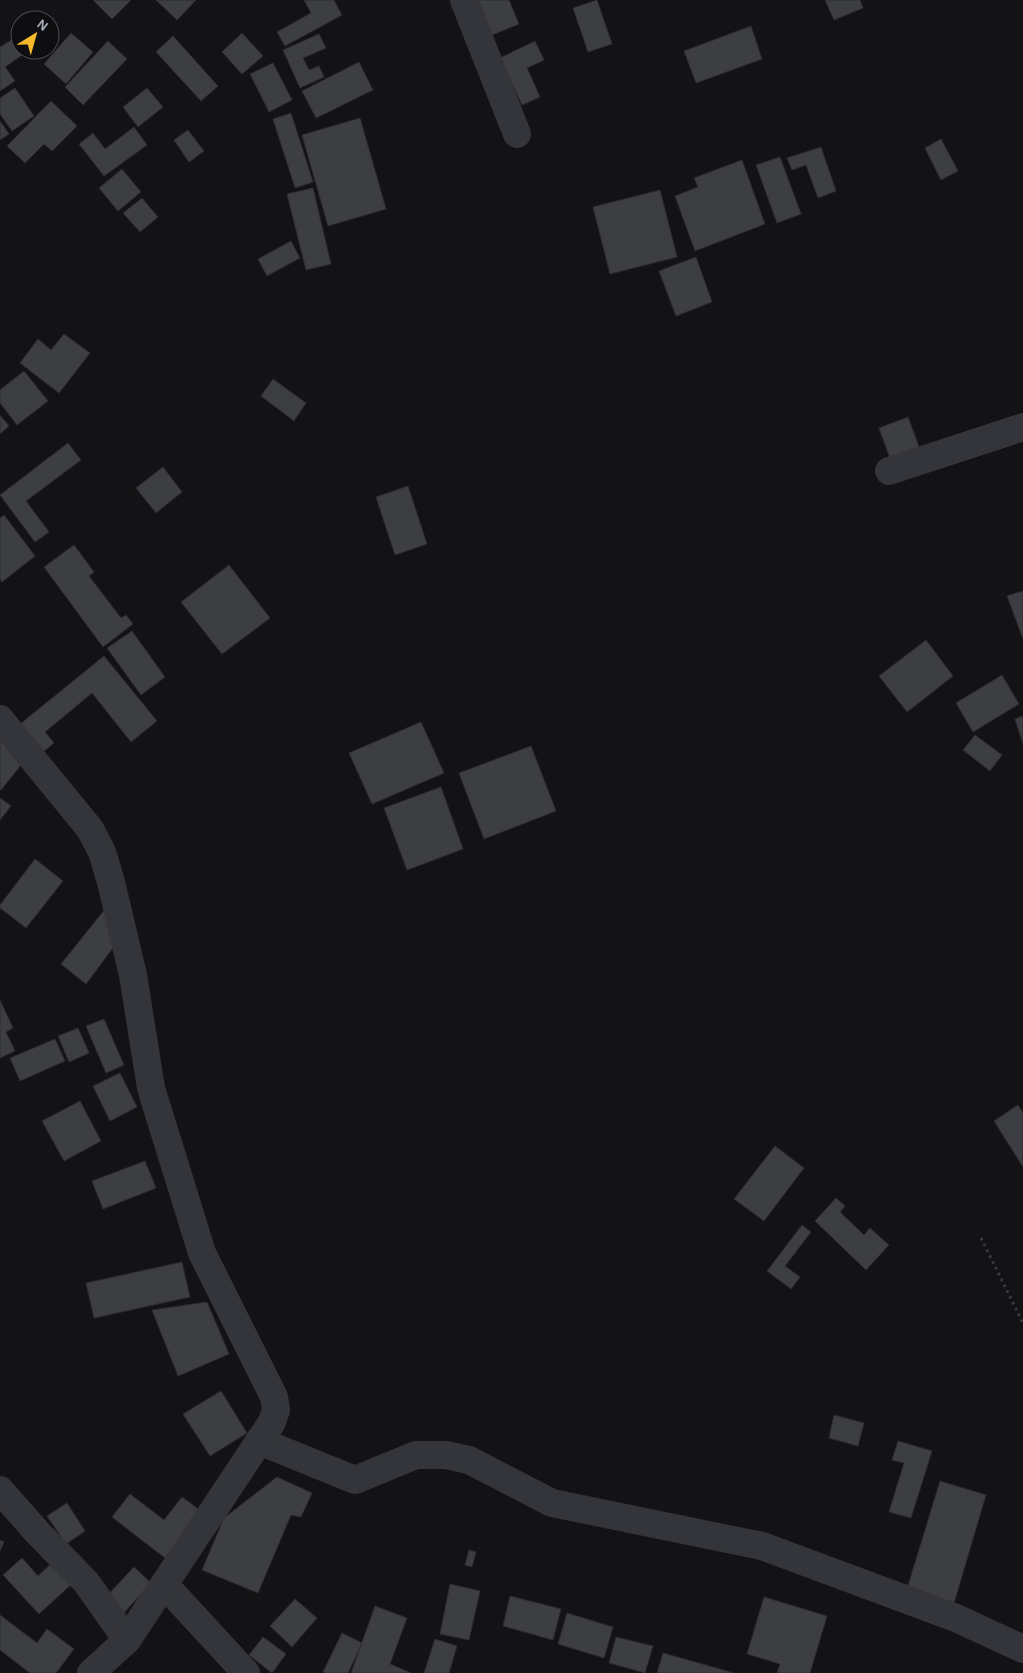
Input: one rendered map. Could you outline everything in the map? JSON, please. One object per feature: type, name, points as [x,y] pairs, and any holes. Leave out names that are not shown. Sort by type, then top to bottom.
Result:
[{"type":"street","points":[[464,0],[516,134]]},
{"type":"street","points":[[889,471],[1023,426]]},
{"type":"street","points":[[0,719],[90,829],[102,852],[134,975],[152,1088],[202,1253],[274,1397],[276,1410],[272,1422],[127,1640],[91,1673]]},
{"type":"street","points":[[259,1442],[355,1480],[416,1455],[446,1455],[470,1460],[552,1503],[762,1546],[956,1618],[1023,1649]]},
{"type":"street","points":[[0,1490],[37,1532],[86,1582],[127,1640]]},
{"type":"street","points":[[164,1584],[246,1673]]},
{"type":"path","points":[[981,1238],[1023,1323]]},
{"type":"building","points":[[93,0],[131,0],[112,19]]},
{"type":"building","points":[[156,0],[196,0],[177,20]]},
{"type":"building","points":[[304,0],[334,0],[342,15],[285,46],[277,32],[311,13]]},
{"type":"building","points":[[477,0],[509,0],[519,24],[492,35]]},
{"type":"building","points":[[597,0],[612,44],[588,52],[573,8]]},
{"type":"building","points":[[825,0],[860,0],[863,8],[834,20]]},
{"type":"building","points":[[751,26],[762,59],[696,83],[684,51]]},
{"type":"building","points":[[71,33],[93,52],[66,84],[44,64],[47,60],[60,60],[60,46]]},
{"type":"building","points":[[242,33],[263,56],[242,74],[222,52]]},
{"type":"building","points":[[319,34],[326,48],[303,58],[309,70],[319,66],[324,77],[300,88],[283,50]]},
{"type":"building","points":[[173,36],[218,86],[201,101],[156,52]]},
{"type":"building","points":[[10,41],[10,60],[15,60],[5,67],[15,81],[0,91],[0,47]]},
{"type":"building","points":[[108,41],[127,59],[83,105],[65,87]]},
{"type":"building","points":[[535,41],[544,60],[527,68],[540,97],[522,105],[500,58]]},
{"type":"building","points":[[359,62],[373,90],[316,118],[302,91]]},
{"type":"building","points":[[273,63],[292,100],[269,112],[250,74]]},
{"type":"building","points":[[15,88],[34,116],[12,131],[0,114],[0,98]]},
{"type":"building","points":[[147,88],[163,107],[138,127],[123,107]]},
{"type":"building","points":[[51,101],[77,126],[52,151],[44,144],[25,163],[7,146]]},
{"type":"building","points":[[291,113],[313,182],[295,188],[273,119]]},
{"type":"building","points":[[360,118],[386,209],[328,226],[302,135]]},
{"type":"building","points":[[0,121],[9,134],[0,140]]},
{"type":"building","points":[[134,127],[147,145],[104,176],[79,144],[93,133],[105,149]]},
{"type":"building","points":[[188,130],[204,151],[189,162],[174,140]]},
{"type":"building","points":[[941,139],[958,171],[941,180],[925,148]]},
{"type":"building","points":[[821,147],[836,191],[818,198],[806,165],[792,170],[787,158]]},
{"type":"building","points":[[780,157],[801,214],[777,223],[756,165]]},
{"type":"building","points":[[742,160],[765,224],[695,251],[675,196],[698,187],[694,178]]},
{"type":"building","points":[[122,169],[141,192],[118,211],[99,188]]},
{"type":"building","points":[[313,188],[331,264],[306,270],[287,194]]},
{"type":"building","points":[[660,190],[677,257],[610,274],[593,207]]},
{"type":"building","points":[[142,198],[158,217],[140,232],[123,213]]},
{"type":"building","points":[[291,241],[300,258],[267,276],[258,259]]},
{"type":"building","points":[[696,257],[712,302],[676,316],[659,271]]},
{"type":"building","points":[[64,334],[90,353],[59,393],[20,363],[38,339],[51,350]]},
{"type":"building","points":[[24,371],[48,401],[17,425],[0,403],[0,390]]},
{"type":"building","points":[[273,379],[306,403],[294,421],[261,396]]},
{"type":"building","points":[[0,415],[9,426],[0,434]]},
{"type":"building","points":[[908,417],[921,452],[892,464],[879,428]]},
{"type":"building","points":[[68,443],[81,460],[26,501],[49,532],[35,542],[0,495]]},
{"type":"building","points":[[163,467],[182,492],[156,513],[136,488]]},
{"type":"building","points":[[408,486],[427,544],[395,555],[376,497]]},
{"type":"building","points":[[4,515],[35,556],[2,582],[0,579],[0,518]]},
{"type":"building","points":[[74,545],[94,572],[89,576],[121,618],[126,615],[133,624],[103,647],[44,567]]},
{"type":"building","points":[[229,565],[270,618],[222,654],[181,602]]},
{"type":"building","points":[[1023,591],[1023,639],[1007,596]]},
{"type":"building","points":[[132,631],[165,677],[141,695],[107,648]]},
{"type":"building","points":[[926,640],[953,676],[907,712],[879,676]]},
{"type":"building","points":[[104,656],[157,721],[131,742],[92,693],[45,732],[54,743],[37,757],[14,729]]},
{"type":"building","points":[[1002,675],[1019,704],[973,732],[956,703]]},
{"type":"building","points":[[1023,716],[1023,744],[1015,719]]},
{"type":"building","points":[[421,722],[444,773],[372,804],[349,753]]},
{"type":"building","points":[[975,735],[1002,755],[990,771],[963,750]]},
{"type":"building","points":[[0,740],[25,760],[1,790],[0,790]]},
{"type":"building","points":[[531,746],[556,811],[484,839],[459,773]]},
{"type":"building","points":[[441,787],[463,849],[407,870],[384,808]]},
{"type":"building","points":[[0,798],[11,806],[0,820]]},
{"type":"building","points":[[35,859],[63,881],[26,928],[0,908],[0,905]]},
{"type":"building","points":[[106,908],[115,945],[86,984],[61,964]]},
{"type":"building","points":[[0,1000],[13,1028],[6,1032],[15,1051],[0,1058]]},
{"type":"building","points":[[104,1019],[124,1065],[106,1073],[86,1026]]},
{"type":"building","points":[[78,1028],[89,1053],[69,1062],[58,1036]]},
{"type":"building","points":[[55,1039],[65,1061],[20,1081],[10,1058]]},
{"type":"building","points":[[120,1073],[137,1107],[110,1121],[93,1086]]},
{"type":"building","points":[[80,1101],[101,1141],[64,1161],[42,1121]]},
{"type":"building","points":[[1018,1105],[1023,1113],[1023,1167],[994,1121]]},
{"type":"building","points":[[775,1146],[804,1168],[764,1221],[734,1199]]},
{"type":"building","points":[[145,1161],[156,1188],[103,1209],[92,1181]]},
{"type":"building","points":[[836,1198],[845,1206],[840,1212],[864,1235],[870,1228],[889,1245],[866,1270],[815,1221]]},
{"type":"building","points":[[802,1225],[811,1232],[785,1266],[800,1277],[791,1289],[767,1271]]},
{"type":"building","points":[[182,1262],[190,1297],[94,1318],[86,1283]]},
{"type":"building","points":[[207,1302],[229,1354],[178,1376],[152,1310]]},
{"type":"building","points":[[221,1391],[247,1433],[210,1456],[183,1414]]},
{"type":"building","points":[[834,1415],[864,1423],[858,1446],[829,1438]]},
{"type":"building","points":[[898,1441],[932,1451],[911,1518],[889,1512],[904,1463],[892,1460]]},
{"type":"building","points":[[277,1477],[312,1493],[301,1517],[291,1515],[258,1593],[202,1570],[224,1518]]},
{"type":"building","points":[[940,1481],[986,1495],[954,1603],[907,1589]]},
{"type":"building","points":[[130,1494],[164,1520],[182,1497],[201,1511],[165,1558],[112,1517]]},
{"type":"building","points":[[67,1503],[85,1531],[66,1544],[47,1516]]},
{"type":"building","points":[[0,1540],[4,1542],[0,1551]]},
{"type":"building","points":[[469,1550],[476,1552],[472,1567],[465,1565]]},
{"type":"building","points":[[22,1558],[38,1576],[55,1560],[75,1581],[39,1614],[3,1575]]},
{"type":"building","points":[[134,1567],[151,1583],[121,1616],[104,1599]]},
{"type":"building","points":[[450,1584],[480,1591],[469,1640],[440,1634]]},
{"type":"building","points":[[510,1596],[561,1609],[553,1640],[503,1626]]},
{"type":"building","points":[[764,1597],[827,1616],[810,1673],[777,1673],[780,1664],[747,1654]]},
{"type":"building","points":[[295,1599],[317,1618],[292,1647],[270,1626]]},
{"type":"building","points":[[375,1606],[407,1618],[390,1664],[411,1673],[351,1673]]},
{"type":"building","points":[[567,1613],[613,1627],[604,1658],[558,1644]]},
{"type":"building","points":[[0,1615],[37,1643],[47,1629],[74,1649],[56,1673],[30,1673],[0,1650]]},
{"type":"building","points":[[342,1633],[362,1643],[348,1673],[323,1672]]},
{"type":"building","points":[[263,1637],[286,1654],[272,1673],[249,1655]]},
{"type":"building","points":[[616,1637],[653,1646],[645,1673],[609,1663]]},
{"type":"building","points":[[435,1639],[457,1646],[449,1673],[424,1673]]},
{"type":"building","points":[[663,1653],[734,1673],[657,1673]]}]
